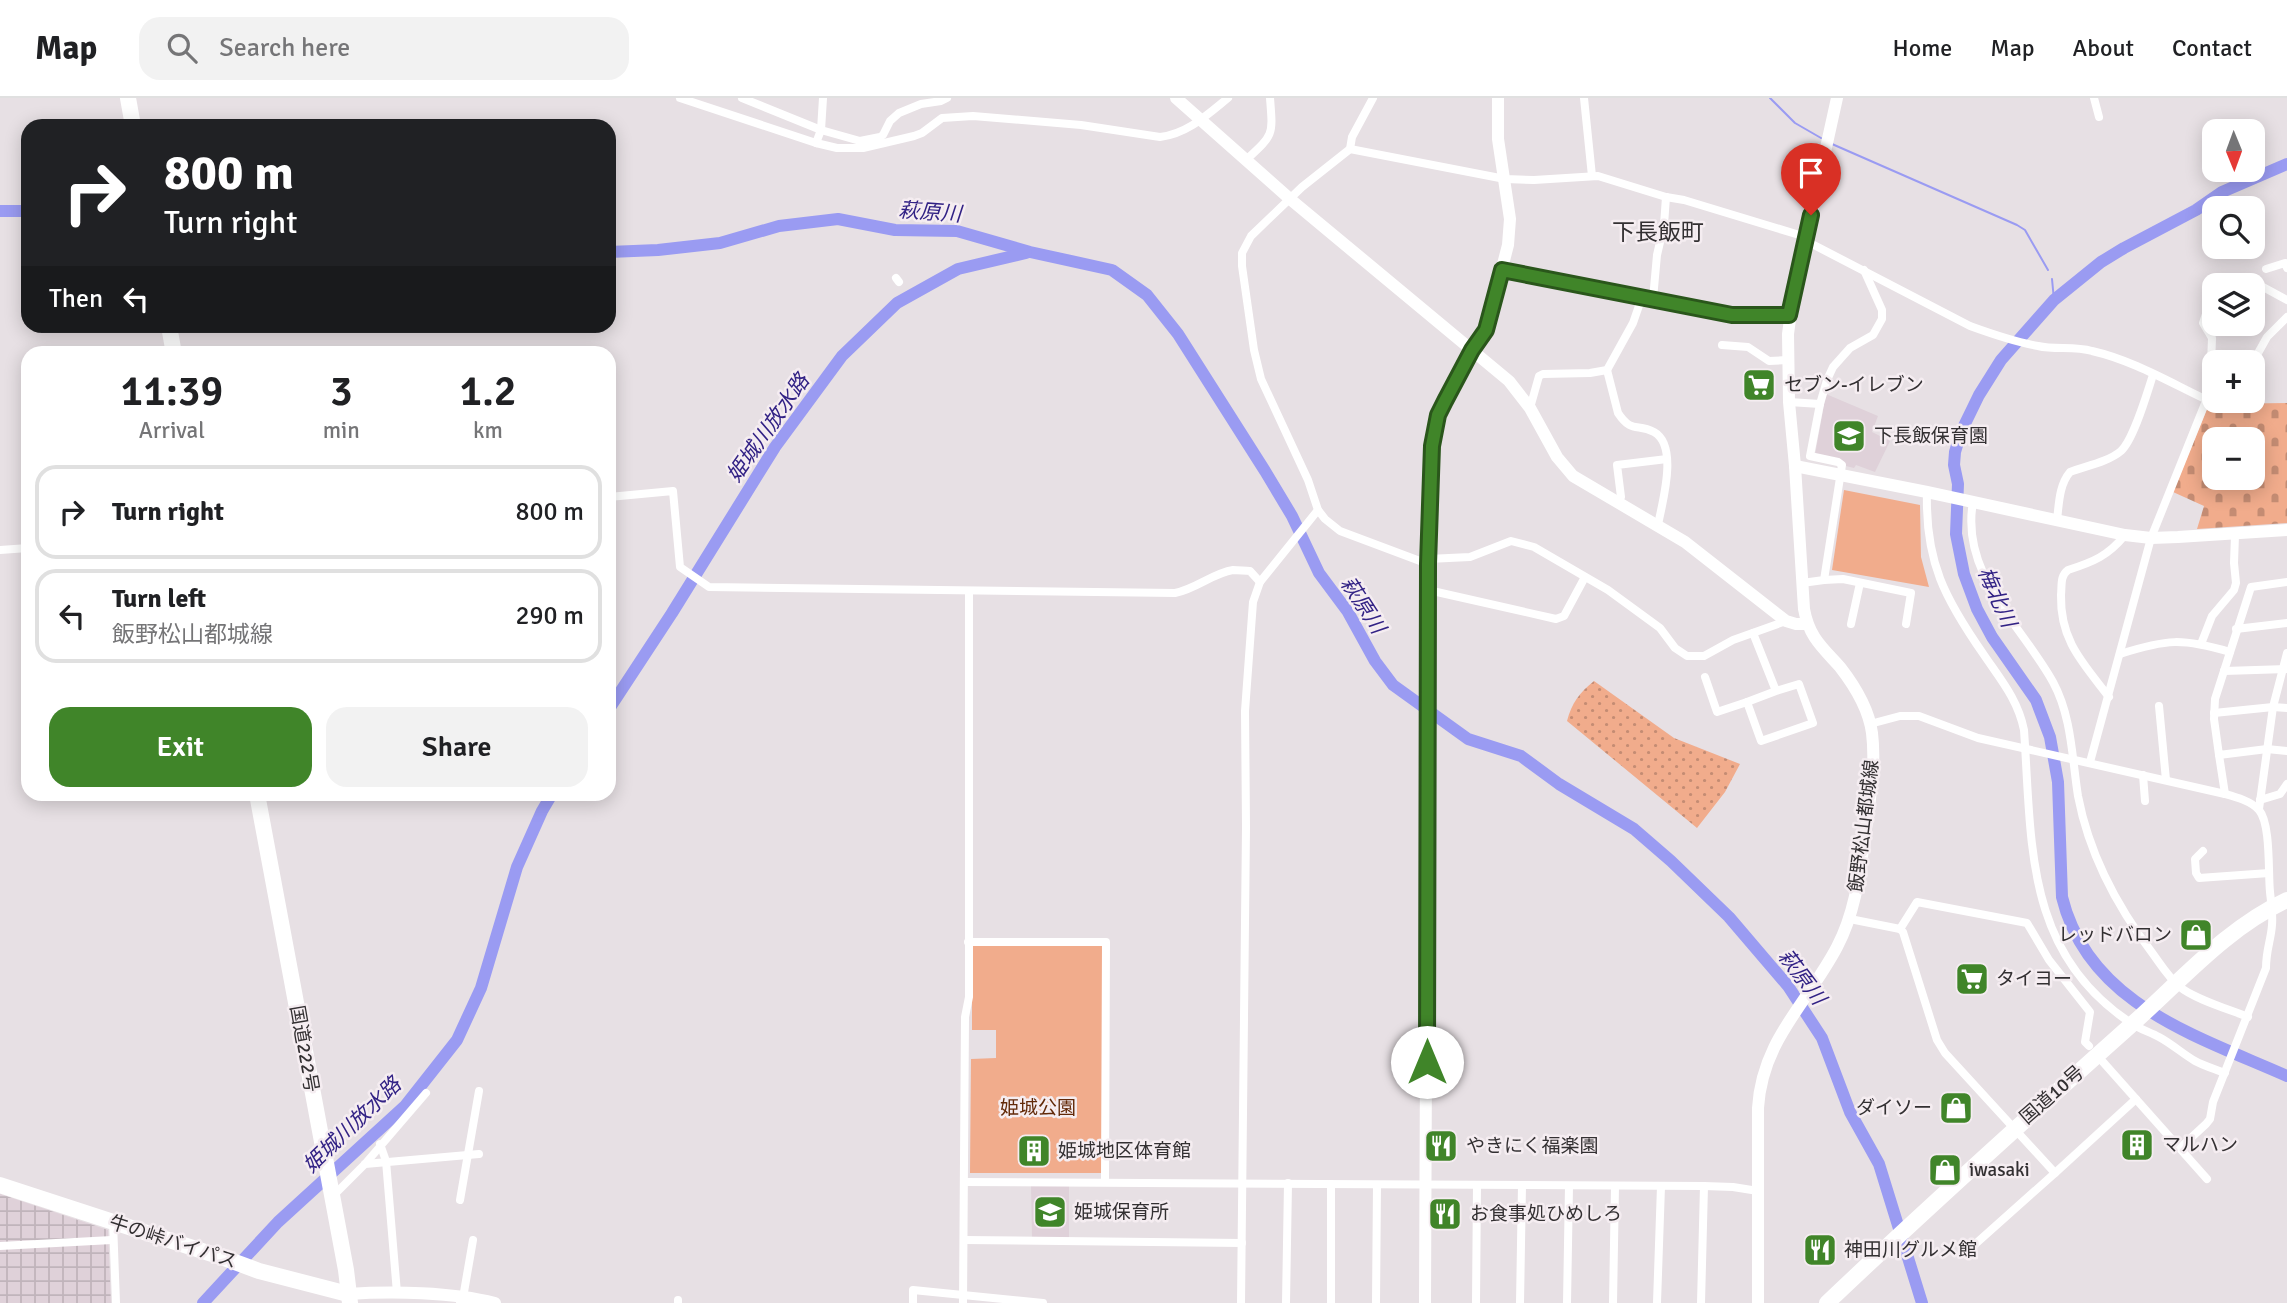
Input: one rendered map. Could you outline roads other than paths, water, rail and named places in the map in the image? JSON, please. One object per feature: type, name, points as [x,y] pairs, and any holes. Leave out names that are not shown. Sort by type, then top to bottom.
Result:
[{"type":"highway","points":[[128,98],[132,119]]},
{"type":"highway","name":"国道222号","points":[[258,801],[344,1258],[349,1298]]},
{"type":"highway","name":"国道10号","points":[[1827,1303],[2014,1129],[2211,952],[2253,918],[2287,900]]},
{"type":"highway","name":"牛の峠バイパス","points":[[0,1185],[349,1298]]},
{"type":"highway","points":[[318,1287],[332,1278],[344,1258]]},
{"type":"street","points":[[680,98],[816,143],[849,149],[914,136],[942,118],[956,116],[1081,125],[1160,137],[1184,132],[1228,98]]},
{"type":"street","points":[[743,98],[821,130],[860,141],[873,140],[883,135],[890,121],[899,113],[947,98]]},
{"type":"street","points":[[816,143],[821,130],[823,98]]},
{"type":"street","points":[[1176,98],[1290,199],[1509,381],[1530,408],[1564,468],[1585,484],[1658,525],[1712,562],[1786,621],[1807,624]]},
{"type":"street","points":[[1246,160],[1270,138],[1270,98]]},
{"type":"street","points":[[1373,98],[1352,137],[1350,149],[1302,187],[1246,244],[1242,253],[1254,350],[1261,379],[1308,480],[1316,513],[1340,531],[1428,562],[1470,557],[1511,541],[1534,547],[1608,590],[1660,628],[1675,648],[1687,656],[1704,656],[1733,640],[1786,621]]},
{"type":"street","points":[[1425,1303],[1428,562],[1432,446],[1445,401],[1472,350],[1486,330],[1508,245],[1510,219],[1498,139],[1498,98]]},
{"type":"street","points":[[1584,98],[1592,176]]},
{"type":"street","name":"飯野松山都城線","points":[[1758,1303],[1758,1098],[1771,1052],[1781,1032],[1829,961],[1850,919],[1857,892],[1874,755],[1870,724],[1855,688],[1814,638],[1807,624],[1789,402],[1789,315],[1837,98]]},
{"type":"street","points":[[2094,98],[2099,117]]},
{"type":"street","points":[[1350,149],[1505,179],[1598,176],[1684,200],[1806,237],[1812,244],[1970,326],[2036,346],[2088,350],[2120,358],[2202,398]]},
{"type":"street","points":[[1654,299],[1657,255],[1664,225],[1666,197]]},
{"type":"street","points":[[2266,269],[2285,262],[2287,268]]},
{"type":"street","points":[[1502,270],[1732,315],[1789,315]]},
{"type":"street","points":[[1824,580],[1842,465],[1810,456],[1827,380],[1839,358],[1850,348],[1873,335],[1882,319],[1882,310],[1864,270]]},
{"type":"street","points":[[2265,288],[2287,300]]},
{"type":"street","points":[[1642,297],[1633,323],[1607,370],[1618,413],[1629,427],[1646,429],[1663,440],[1667,475],[1658,525]]},
{"type":"street","points":[[2260,350],[2267,337],[2287,317]]},
{"type":"street","points":[[1722,345],[1748,347],[1769,361],[1787,360]]},
{"type":"street","points":[[1530,408],[1539,376],[1543,374],[1607,370]]},
{"type":"street","points":[[2057,520],[2066,477],[2070,472],[2110,458],[2122,450],[2129,439],[2154,375]]},
{"type":"street","points":[[1789,402],[1820,404]]},
{"type":"street","points":[[2090,762],[2151,538],[2202,412]]},
{"type":"street","points":[[1618,503],[1621,497],[1618,464],[1667,459]]},
{"type":"street","points":[[1795,466],[2125,535],[2151,538],[2287,530]]},
{"type":"street","points":[[616,496],[673,491],[680,567],[709,587],[1175,593],[1189,591],[1222,573],[1234,570],[1250,571],[1262,581]]},
{"type":"street","points":[[1927,492],[1928,540],[1938,578],[1954,610],[2013,696],[2022,717],[2027,750],[2029,823],[2038,884],[2043,909],[2068,959],[2090,987],[2115,1011],[2194,1060],[2225,1073]]},
{"type":"street","points":[[1971,502],[1972,535],[1978,562],[1992,590],[2054,683],[2065,711],[2071,761],[2087,836],[2110,888],[2146,945],[2181,988],[2248,1017]]},
{"type":"street","points":[[1241,1303],[1245,711],[1254,602],[1262,581],[1316,513]]},
{"type":"street","points":[[2109,697],[2078,655],[2065,631],[2061,620],[2062,579],[2068,570],[2097,561],[2125,535]]},
{"type":"street","points":[[2201,644],[2212,616],[2234,590],[2235,535]]},
{"type":"street","points":[[0,550],[21,548]]},
{"type":"street","points":[[1428,590],[1556,619],[1564,616],[1585,577]]},
{"type":"street","points":[[1802,583],[1843,579],[1911,593],[1906,624]]},
{"type":"street","points":[[2225,794],[2214,713],[2215,699],[2251,587],[2287,582]]},
{"type":"street","points":[[1851,624],[1860,583]]},
{"type":"street","points":[[963,1299],[965,1012],[969,997],[970,591]]},
{"type":"street","points":[[2236,629],[2287,623]]},
{"type":"street","points":[[1753,633],[1776,691]]},
{"type":"street","points":[[2120,654],[2155,643],[2185,641],[2230,652]]},
{"type":"street","points":[[2180,1148],[2210,1119],[2213,1102],[2266,968],[2266,950],[2273,925],[2264,818],[2260,805],[2273,707],[2287,653]]},
{"type":"street","points":[[2224,671],[2285,669]]},
{"type":"street","points":[[1705,677],[1717,712],[1776,691],[1799,684],[1813,723],[1761,741],[1746,702]]},
{"type":"street","points":[[2159,706],[2166,780]]},
{"type":"street","points":[[2214,713],[2287,708]]},
{"type":"street","points":[[1870,724],[1900,716],[1919,716],[1978,738],[2225,794],[2260,805],[2280,794],[2287,784]]},
{"type":"street","points":[[2219,755],[2267,749],[2287,751]]},
{"type":"street","points":[[2143,775],[2145,801]]},
{"type":"street","points":[[2203,851],[2195,859],[2199,878],[2269,873]]},
{"type":"street","points":[[1900,929],[1917,902],[2027,923],[2049,960],[2090,1012],[2085,1042],[2089,1046]]},
{"type":"street","points":[[1850,919],[1900,929],[1905,937],[1937,1040],[2055,1173]]},
{"type":"street","points":[[968,942],[1106,942],[1105,1181]]},
{"type":"street","points":[[2103,1062],[2207,1178]]},
{"type":"street","points":[[460,1200],[479,1091]]},
{"type":"street","points":[[331,1193],[365,1164],[426,1093]]},
{"type":"street","points":[[1972,1247],[2136,1099]]},
{"type":"street","points":[[380,1144],[386,1161],[397,1293]]},
{"type":"street","points":[[365,1164],[479,1154]]},
{"type":"street","points":[[964,1182],[1704,1186],[1758,1191]]},
{"type":"street","points":[[1286,1303],[1288,1183]]},
{"type":"street","points":[[1331,1184],[1331,1303]]},
{"type":"street","points":[[1376,1303],[1377,1185]]},
{"type":"street","points":[[1476,1185],[1476,1303]]},
{"type":"street","points":[[1520,1303],[1522,1185]]},
{"type":"street","points":[[1567,1303],[1569,1186]]},
{"type":"street","points":[[1613,1303],[1615,1186]]},
{"type":"street","points":[[1657,1303],[1661,1186]]},
{"type":"street","points":[[1701,1303],[1704,1186]]},
{"type":"street","points":[[113,1221],[116,1303]]},
{"type":"street","points":[[0,1246],[112,1240]]},
{"type":"street","points":[[460,1300],[464,1293],[473,1240]]},
{"type":"street","points":[[964,1240],[1241,1243]]},
{"type":"street","points":[[913,1303],[913,1290],[963,1299],[1043,1303]]},
{"type":"street","points":[[349,1298],[377,1292],[495,1303]]},
{"type":"waterway","points":[[1770,98],[1795,123],[1821,138]]},
{"type":"waterway","points":[[1832,144],[2017,225],[2025,230],[2048,270]]},
{"type":"waterway","name":"梅北川","points":[[2287,164],[2222,192],[2196,210],[2124,248],[2101,262],[2054,300],[2001,360],[1979,395],[1961,432],[1954,465],[1958,484],[1956,534],[1964,574],[1977,609],[1992,637],[2036,700],[2050,737],[2058,782],[2062,897],[2075,934],[2095,964],[2121,990],[2150,1012],[2183,1030],[2287,1076]]},
{"type":"waterway","name":"萩原川","points":[[0,211],[21,211]]},
{"type":"waterway","name":"萩原川","points":[[616,252],[720,243],[779,226],[838,219],[895,230],[957,231],[1030,252],[1112,270],[1147,295],[1178,334],[1265,471],[1292,516],[1319,573],[1348,612],[1375,661],[1393,685],[1468,739],[1521,756],[1559,784],[1634,829],[1729,917],[1788,986],[1822,1038],[1850,1112],[1879,1164],[1922,1303]]},
{"type":"waterway","name":"姫城川放水路","points":[[616,698],[775,447],[842,356],[897,303],[958,269],[1026,253]]},
{"type":"waterway","points":[[2052,279],[2054,300]]},
{"type":"waterway","name":"姫城川放水路","points":[[203,1303],[278,1222],[405,1106],[457,1040],[481,988],[517,867],[548,801]]},
{"type":"place","name":"セブン-イレブン","points":[[1759,385]]},
{"type":"place","name":"下長飯保育園","points":[[1849,436]]},
{"type":"place","name":"レッドバロン","points":[[2196,935]]},
{"type":"place","name":"タイヨー","points":[[1972,979]]},
{"type":"place","name":"ダイソー","points":[[1956,1108]]},
{"type":"place","name":"マルハン","points":[[2137,1145]]},
{"type":"place","name":"やきにく福楽園","points":[[1441,1146]]},
{"type":"place","name":"姫城地区体育館","points":[[1034,1151]]},
{"type":"place","name":"iwasaki","points":[[1945,1170]]},
{"type":"place","name":"姫城保育所","points":[[1050,1212]]},
{"type":"place","name":"お食事処ひめしろ","points":[[1445,1214]]},
{"type":"place","name":"神田川グルメ館","points":[[1820,1250]]},
{"type":"district","name":"下長飯町","points":[[1658,232]]},
{"type":"park label","name":"姫城公園","points":[[1038,1108]]}]
